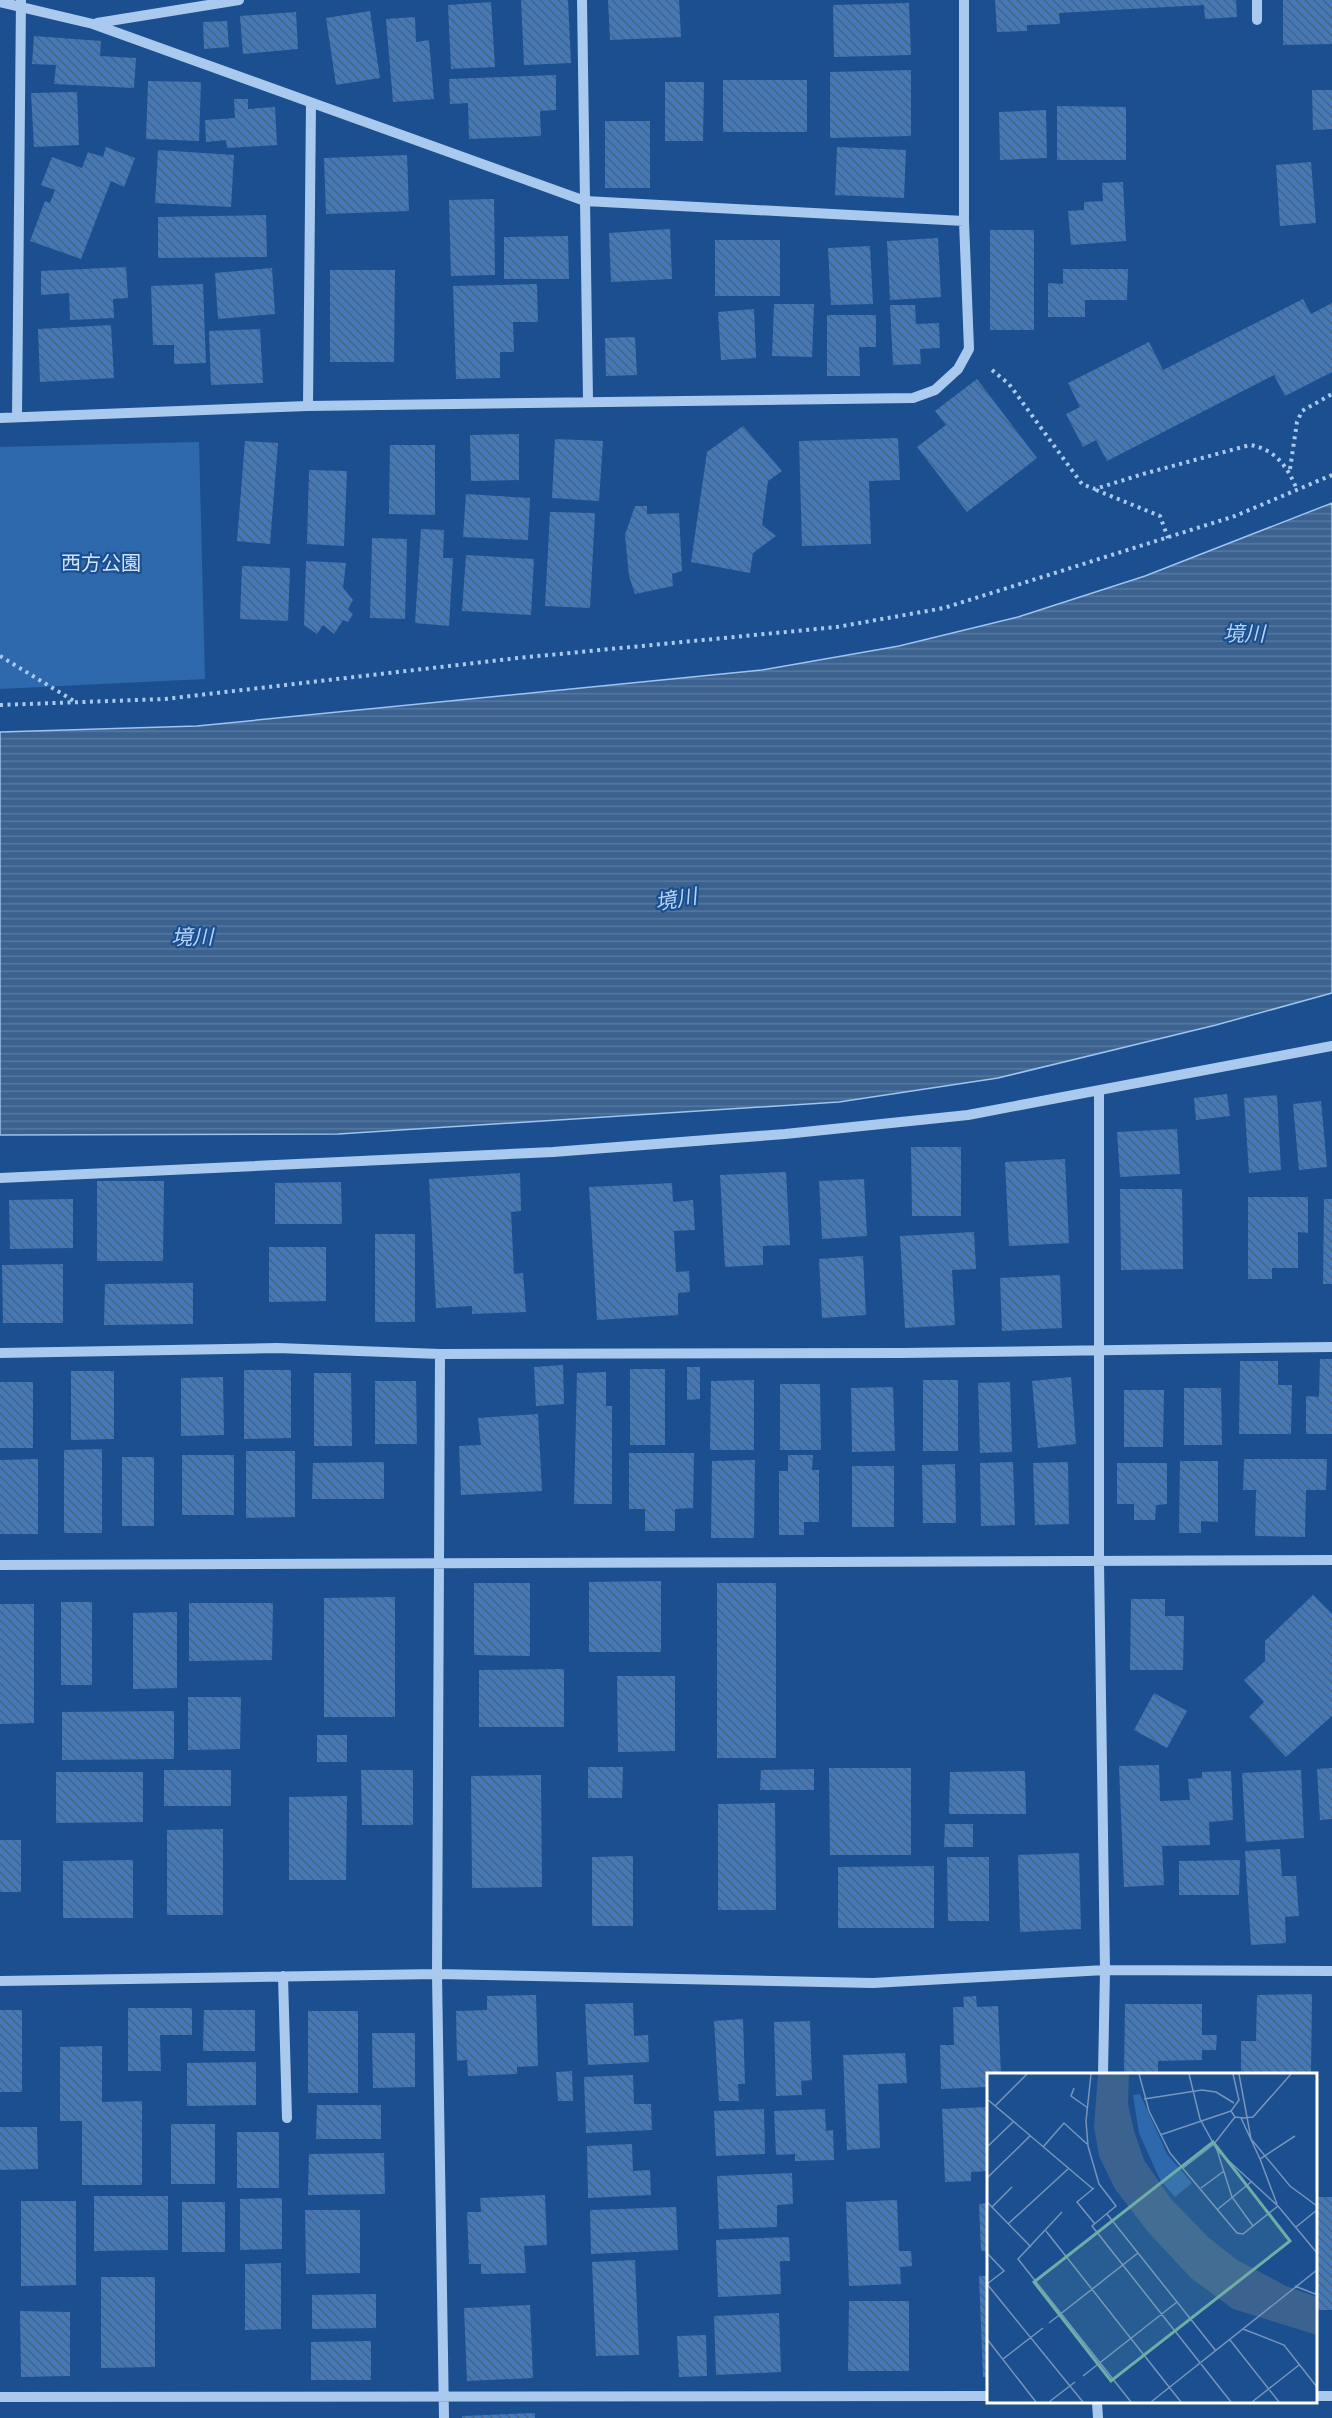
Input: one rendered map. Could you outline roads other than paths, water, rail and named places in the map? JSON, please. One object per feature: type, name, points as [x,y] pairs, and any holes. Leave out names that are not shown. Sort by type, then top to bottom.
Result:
[{"type":"street","points":[[93,24],[239,0]]},
{"type":"street","points":[[582,0],[588,400]]},
{"type":"street","points":[[0,418],[308,406],[588,400],[913,398],[934,390],[958,369],[969,349],[964,221],[963,0]]},
{"type":"street","points":[[1257,0],[1257,20]]},
{"type":"street","points":[[0,2],[21,2],[93,24],[585,201],[964,221]]},
{"type":"street","points":[[17,417],[21,2]]},
{"type":"street","points":[[308,406],[311,103]]},
{"type":"street","points":[[0,1178],[553,1152],[785,1134],[968,1115],[1332,1046]]},
{"type":"street","points":[[1099,1091],[1099,1562],[1105,1970],[1103,2073]]},
{"type":"street","points":[[0,1353],[277,1348],[440,1354],[1100,1351],[1332,1347]]},
{"type":"street","points":[[440,1354],[437,1563],[437,1974],[444,2418]]},
{"type":"street","points":[[0,1565],[1332,1560]]},
{"type":"street","points":[[0,1981],[437,1974],[873,1983],[1105,1970],[1332,1971]]},
{"type":"street","points":[[283,1976],[287,2118]]},
{"type":"street","points":[[0,2397],[987,2396]]},
{"type":"street","points":[[1097,2403],[1098,2418]]},
{"type":"water","name":"境川","points":[[1332,503],[1332,993],[1216,1025],[998,1078],[839,1102],[338,1134],[0,1135],[0,732],[197,726],[762,670],[899,646],[1018,617],[1145,576]]},
{"type":"park label","name":"西方公園","points":[[101,563]]}]
